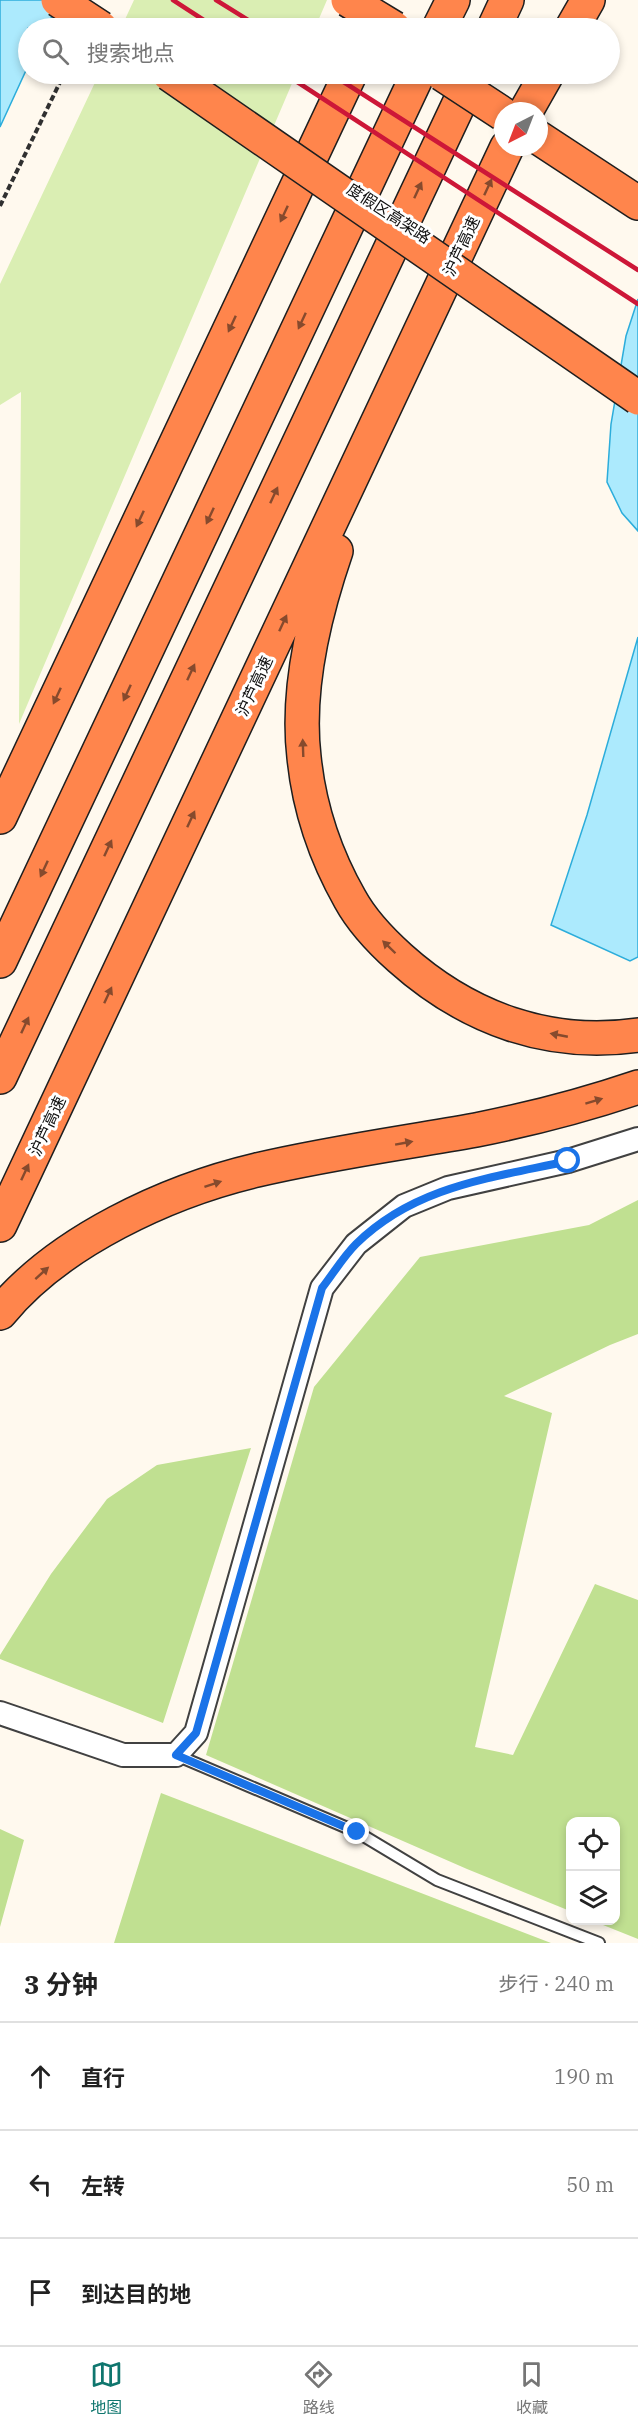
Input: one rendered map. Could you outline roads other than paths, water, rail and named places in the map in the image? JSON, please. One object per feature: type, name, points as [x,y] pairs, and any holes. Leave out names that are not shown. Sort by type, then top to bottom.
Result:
[{"type":"highway","points":[[58,0],[86,18]]},
{"type":"highway","points":[[332,0],[358,18]]},
{"type":"highway","points":[[348,0],[378,18]]},
{"type":"highway","points":[[377,18],[385,0]]},
{"type":"highway","points":[[444,18],[453,0]]},
{"type":"highway","points":[[499,18],[507,0]]},
{"type":"highway","points":[[568,18],[576,0]]},
{"type":"highway","points":[[578,18],[588,0]]},
{"type":"highway","points":[[184,84],[638,398]]},
{"type":"highway","name":"度假区高架路","points":[[186,84],[638,373]]},
{"type":"highway","points":[[0,817],[345,84]]},
{"type":"highway","points":[[457,84],[494,108]]},
{"type":"highway","points":[[0,1077],[468,84]]},
{"type":"highway","points":[[482,84],[511,102]]},
{"type":"highway","points":[[530,102],[538,84]]},
{"type":"highway","points":[[531,102],[541,84]]},
{"type":"highway","points":[[0,962],[412,88]]},
{"type":"highway","points":[[548,124],[638,180]]},
{"type":"highway","points":[[548,144],[638,203]]},
{"type":"highway","name":"沪芦高速","points":[[0,1225],[503,156]]},
{"type":"highway","points":[[437,297],[355,497],[326,580],[309,652],[303,708],[303,756],[312,805],[327,854],[351,901],[383,943],[423,978],[466,1006],[517,1026],[568,1037],[613,1038],[638,1035]]},
{"type":"highway","points":[[0,1313],[10,1301],[55,1261],[104,1229],[167,1198],[256,1170],[479,1129],[589,1103],[638,1087]]},
{"type":"street","points":[[0,1713],[123,1755],[176,1755],[196,1733],[322,1288],[356,1244],[404,1206],[448,1188],[568,1161],[638,1139]]},
{"type":"lane","points":[[176,1755],[357,1832],[437,1880],[599,1943]]},
{"type":"water","points":[[0,0],[60,0],[51,18],[18,18],[20,84],[0,127]]},
{"type":"water","points":[[638,299],[638,531],[622,513],[607,482],[611,424],[626,336]]},
{"type":"water","points":[[638,637],[638,957],[630,961],[551,925],[587,815]]},
{"type":"railway","points":[[173,0],[201,18]]},
{"type":"railway","points":[[216,0],[245,18]]},
{"type":"railway","points":[[300,84],[638,304]]},
{"type":"railway","points":[[347,84],[638,270]]}]
